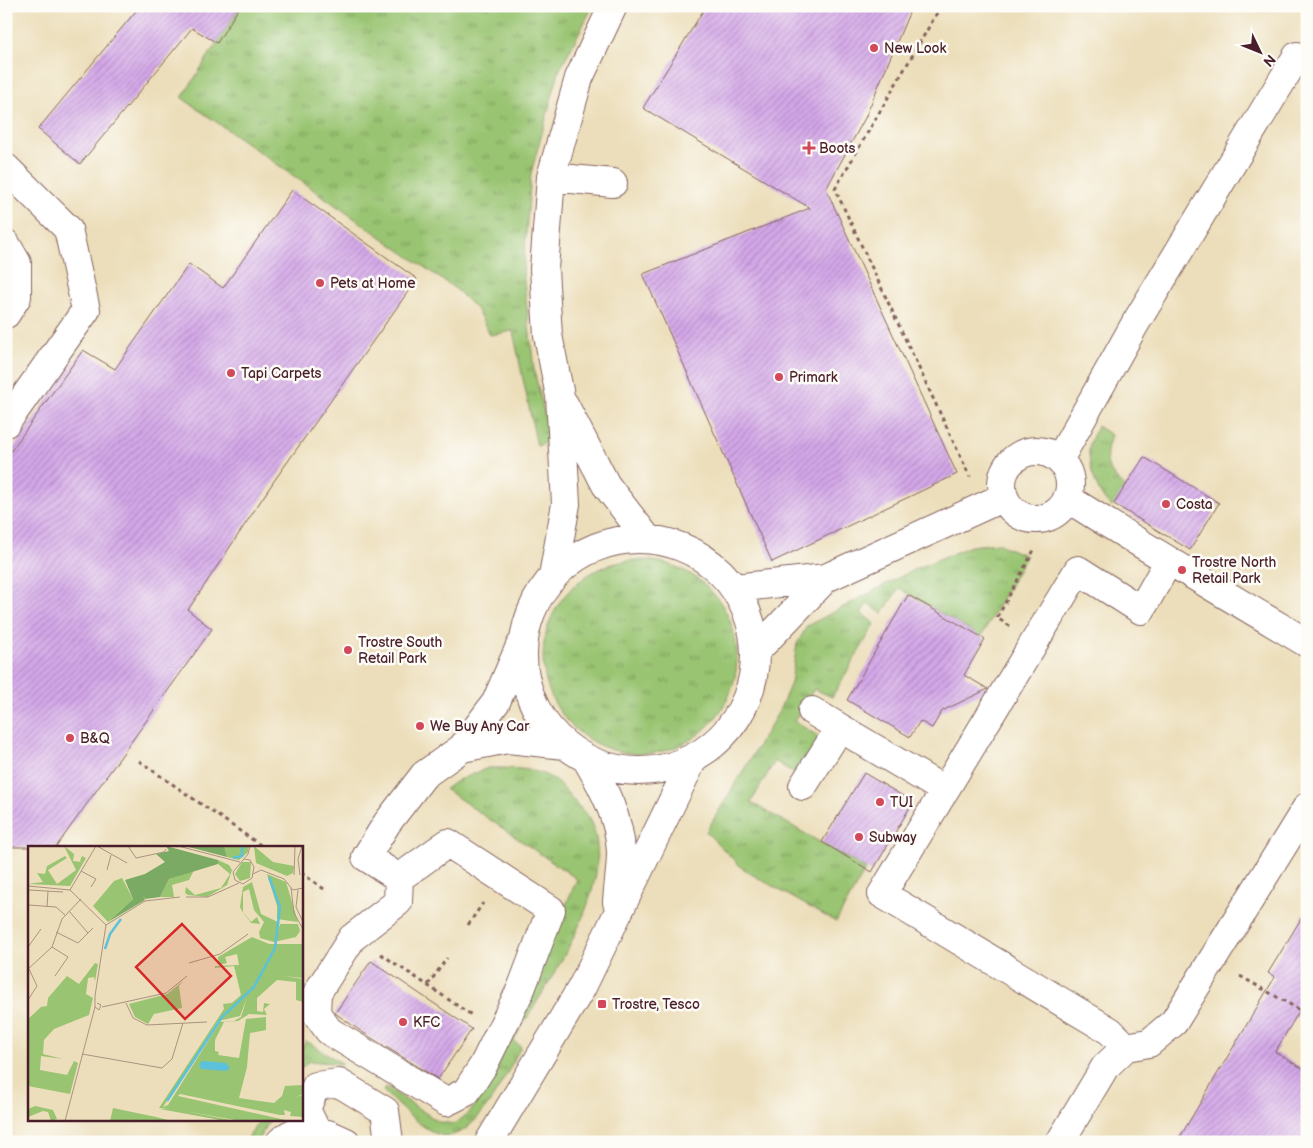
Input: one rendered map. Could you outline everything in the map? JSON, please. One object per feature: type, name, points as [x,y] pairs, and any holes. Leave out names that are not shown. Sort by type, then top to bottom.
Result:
[{"type":"street","points":[[554,576],[566,504],[560,396],[548,335],[544,269],[551,178],[579,78],[613,6]]},
{"type":"street","points":[[1059,460],[1136,324],[1297,56]]},
{"type":"street","points":[[6,168],[68,229],[86,310],[6,424]]},
{"type":"street","points":[[551,178],[613,184]]},
{"type":"street","points":[[6,244],[17,263],[17,297],[6,314]]},
{"type":"street","points":[[560,396],[606,485],[646,538]]},
{"type":"street","points":[[1038,451],[1049,454],[1059,460],[1069,478],[1067,498],[1061,508],[1041,518],[1030,518],[1014,511],[1004,497],[1002,486],[1004,475],[1008,465],[1017,457],[1038,451]]},
{"type":"street","points":[[734,588],[826,578],[1004,497]]},
{"type":"street","points":[[1067,498],[1168,562],[1216,588],[1307,643]]},
{"type":"street","points":[[399,878],[366,857],[387,823],[424,775],[462,748],[496,702],[524,638],[534,604],[554,576],[580,554],[612,541],[646,538],[681,546],[711,562],[734,588],[750,619],[756,651],[752,684],[739,714],[719,740],[694,757],[666,768],[637,772],[611,768],[576,752],[508,739],[462,748]]},
{"type":"street","points":[[1126,1047],[1110,1032],[882,894],[1078,570],[1141,610],[1168,562]]},
{"type":"street","points":[[756,651],[826,578]]},
{"type":"street","points":[[524,638],[523,672],[534,705],[547,727],[576,752],[601,784],[612,808],[621,851],[616,919]]},
{"type":"street","points":[[812,711],[839,729],[944,790]]},
{"type":"street","points":[[803,786],[839,729]]},
{"type":"street","points":[[490,1142],[582,987],[694,757]]},
{"type":"street","points":[[1060,1142],[1105,1067],[1126,1047],[1149,1042],[1174,1022],[1307,807]]},
{"type":"street","points":[[448,843],[551,910],[521,989],[483,1066],[466,1092],[446,1102],[328,1031],[316,1013],[317,993],[352,938],[398,902],[399,878],[448,843]]},
{"type":"street","points":[[315,1128],[306,1109],[316,1086],[339,1083],[385,1111],[389,1142]]},
{"type":"street","points":[[280,1142],[286,1136],[315,1128],[346,1142]]},
{"type":"path","points":[[941,6],[835,188],[970,477]]},
{"type":"path","points":[[1034,550],[997,618],[1035,640]]},
{"type":"path","points":[[139,761],[262,846]]},
{"type":"path","points":[[302,875],[327,891]]},
{"type":"path","points":[[376,950],[499,1033]]},
{"type":"path","points":[[428,985],[447,958]]},
{"type":"path","points":[[1240,975],[1307,1014]]},
{"type":"green space","points":[[240,6],[593,6],[559,71],[531,173],[523,272],[534,370],[551,441],[537,446],[513,331],[490,335],[477,310],[457,290],[182,98]]},
{"type":"green space","points":[[1097,426],[1111,435],[1107,451],[1108,464],[1113,475],[1125,487],[1112,507],[1098,489],[1090,464],[1089,446]]},
{"type":"green space","points":[[997,543],[1026,556],[981,637],[899,588],[882,614],[868,603],[861,613],[875,624],[832,697],[814,689],[794,721],[821,738],[799,777],[775,761],[751,802],[866,869],[836,922],[744,870],[706,832],[778,713],[791,683],[797,644],[807,626],[917,568],[971,546]]},
{"type":"green space","points":[[640,560],[668,564],[686,572],[701,582],[715,596],[725,611],[733,629],[737,657],[733,685],[725,703],[715,718],[701,732],[686,742],[668,750],[640,754],[612,750],[594,742],[579,732],[565,718],[555,703],[547,685],[543,657],[547,629],[555,611],[565,596],[579,582],[594,572],[612,564]]},
{"type":"green space","points":[[488,768],[515,768],[542,773],[562,787],[586,814],[591,823],[597,848],[595,876],[587,905],[574,935],[559,965],[513,1041],[521,1047],[498,1089],[488,1105],[464,1130],[451,1135],[437,1134],[415,1120],[383,1091],[386,1087],[439,1122],[455,1124],[471,1111],[495,1072],[577,879],[445,789],[458,780]]},
{"type":"green space","points":[[306,1041],[343,1064],[309,1061],[302,1068],[302,1048]]},
{"type":"green space","points":[[259,1120],[269,1120],[257,1142],[246,1142]]},
{"type":"building","points":[[140,6],[240,6],[217,43],[192,28],[80,164],[38,129]]},
{"type":"building","points":[[706,6],[912,6],[865,118],[826,189],[957,474],[772,562],[643,274],[810,208],[643,108]]},
{"type":"building","name":"B&Q","points":[[292,190],[417,279],[274,481],[188,610],[212,629],[57,846],[6,847],[6,458],[83,350],[115,369],[189,264],[223,288]]},
{"type":"building","points":[[1144,457],[1219,503],[1190,550],[1114,504]]},
{"type":"building","points":[[908,595],[985,639],[964,675],[988,689],[942,711],[932,728],[920,721],[910,737],[847,700]]},
{"type":"building","points":[[864,773],[913,802],[872,872],[822,842]]},
{"type":"building","points":[[1307,909],[1307,998],[1275,1052],[1307,1071],[1307,1142],[1177,1142],[1275,977],[1268,973]]},
{"type":"building","points":[[371,961],[472,1029],[438,1079],[335,1013]]},
{"type":"place","name":"New Look","points":[[874,48]]},
{"type":"place","name":"Boots","points":[[809,148]]},
{"type":"place","name":"Pets at Home","points":[[320,283]]},
{"type":"place","name":"Tapi Carpets","points":[[231,373]]},
{"type":"place","name":"Primark","points":[[779,377]]},
{"type":"place","name":"Costa","points":[[1166,504]]},
{"type":"place","name":"Trostre North Retail Park","points":[[1182,570]]},
{"type":"place","name":"Trostre South Retail Park","points":[[348,650]]},
{"type":"place","name":"We Buy Any Car","points":[[420,726]]},
{"type":"place","name":"B&Q","points":[[70,738]]},
{"type":"place","name":"TUI","points":[[880,802]]},
{"type":"place","name":"Subway","points":[[859,837]]},
{"type":"place","name":"Trostre, Tesco","points":[[602,1004]]},
{"type":"place","name":"KFC","points":[[403,1022]]}]
